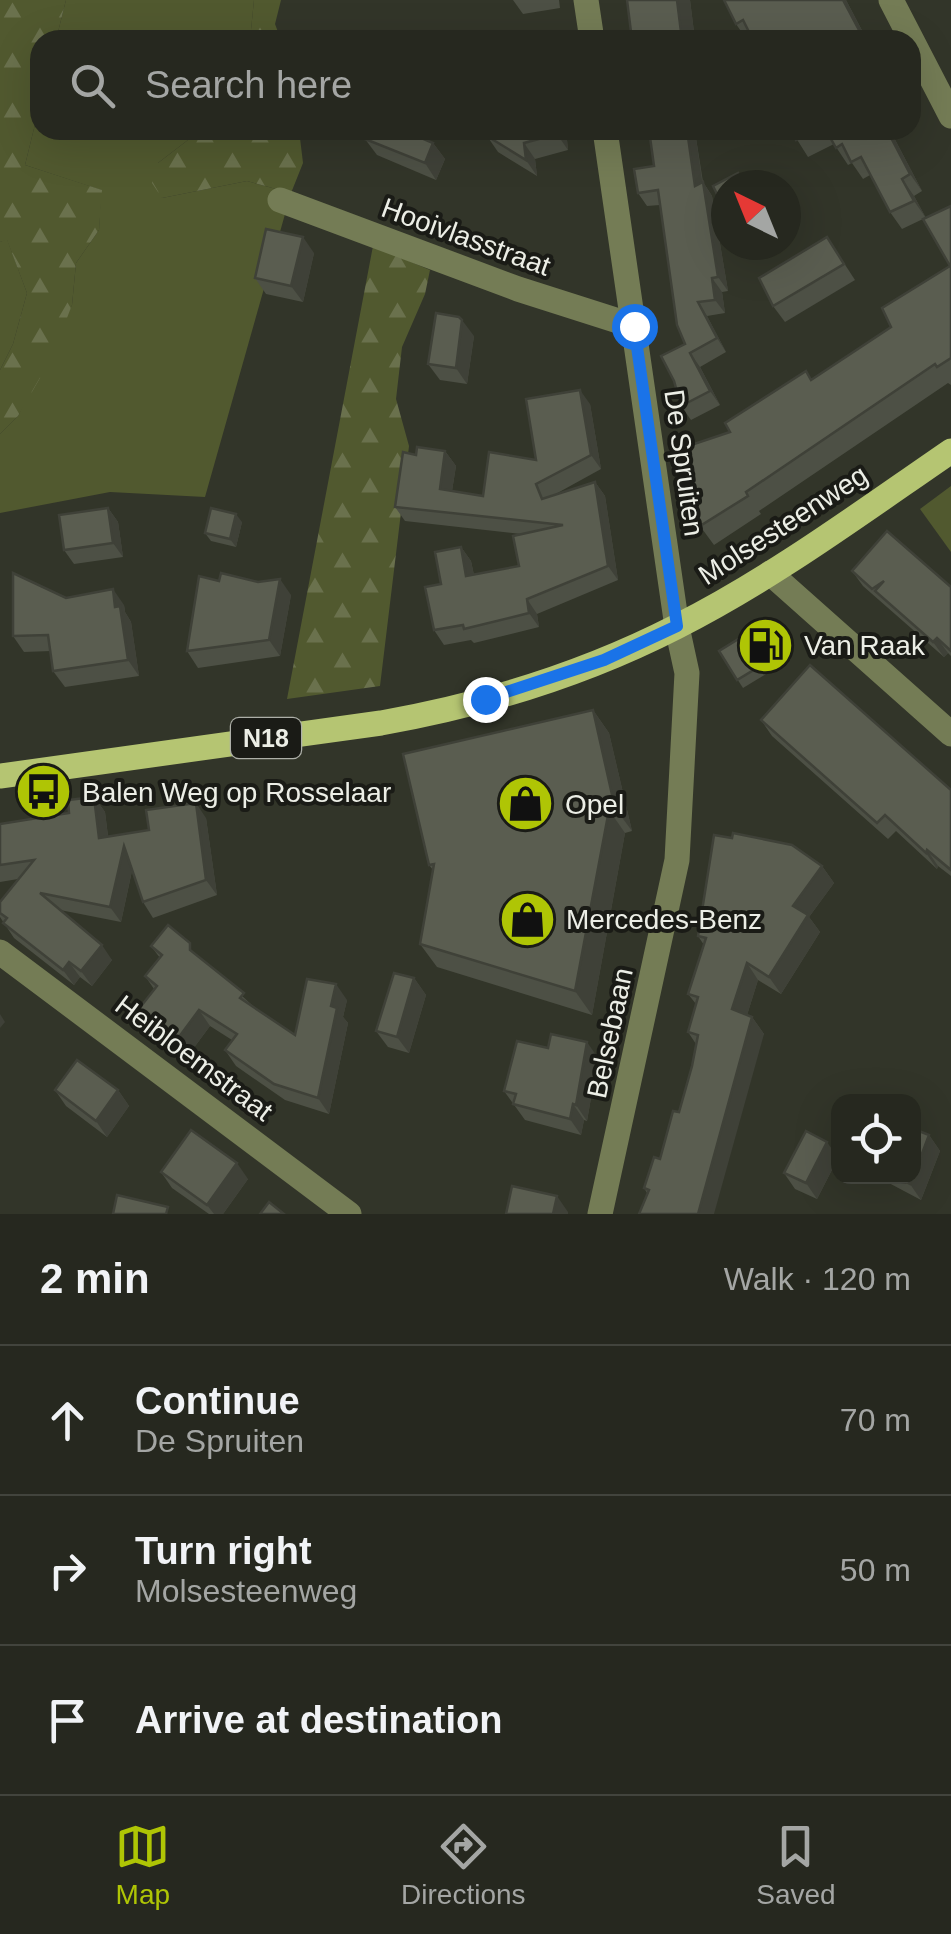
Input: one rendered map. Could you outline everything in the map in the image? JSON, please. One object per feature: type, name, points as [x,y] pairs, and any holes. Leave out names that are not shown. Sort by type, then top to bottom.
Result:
[{"type":"main road","name":"Molsesteenweg","points":[[0,776],[432,714],[529,687],[604,660],[677,626],[770,573],[951,451]]},
{"type":"street","points":[[586,0],[590,30]]},
{"type":"street","points":[[891,0],[907,30]]},
{"type":"street","points":[[921,58],[951,116]]},
{"type":"street","name":"De Spruiten","points":[[606,140],[677,626]]},
{"type":"street","name":"Hooivlasstraat","points":[[280,200],[501,284],[634,326]]},
{"type":"street","points":[[770,573],[951,734]]},
{"type":"street","name":"Belsebaan","points":[[600,1214],[677,860],[687,673],[677,626]]},
{"type":"street","name":"Heibloemstraat","points":[[0,952],[349,1214]]},
{"type":"green space","points":[[0,0],[66,0],[58,30],[30,30],[31,140],[25,165],[102,190],[99,230],[76,263],[72,305],[51,359],[18,416],[0,434],[0,370],[13,344],[27,293],[7,240],[0,242]]},
{"type":"green space","points":[[66,0],[254,0],[251,30],[58,30]]},
{"type":"green space","points":[[254,0],[281,0],[277,30],[251,30]]},
{"type":"green space","points":[[31,140],[188,140],[158,163],[162,198],[247,181],[291,193],[205,497],[110,492],[0,513],[0,434],[18,416],[72,305],[76,263],[99,230],[101,190],[25,165]]},
{"type":"green space","points":[[188,140],[300,140],[303,163],[291,193],[247,181],[162,198],[152,183],[158,163]]},
{"type":"green space","points":[[7,239],[27,293],[13,344],[0,370],[0,242]]},
{"type":"green space","points":[[373,246],[430,270],[425,294],[402,347],[396,399],[409,446],[380,686],[287,699]]},
{"type":"green space","points":[[951,486],[951,552],[920,509]]},
{"type":"building","points":[[627,0],[677,0],[681,30],[631,30]]},
{"type":"building","points":[[724,0],[843,0],[859,30],[748,30],[743,20],[736,24]]},
{"type":"building","points":[[368,140],[426,140],[433,143],[425,163]]},
{"type":"building","points":[[494,140],[535,140],[524,143],[526,160]]},
{"type":"building","points":[[650,140],[688,140],[695,186],[703,182],[711,260],[715,260],[718,277],[712,278],[715,300],[698,302],[717,338],[690,353],[710,391],[681,406],[661,356],[685,344],[677,325],[658,190],[638,193],[634,169],[654,166]]},
{"type":"building","points":[[832,140],[892,140],[910,174],[902,179],[914,201],[890,212],[861,157],[851,162],[842,144],[836,148]]},
{"type":"building","points":[[951,206],[951,358],[937,367],[935,364],[700,526],[678,489],[683,486],[676,450],[730,432],[725,423],[806,371],[811,380],[891,327],[882,308],[950,266],[923,219]]},
{"type":"building","points":[[266,229],[303,237],[291,286],[255,278]]},
{"type":"building","points":[[827,237],[844,264],[773,306],[759,278],[789,260],[801,260],[801,253]]},
{"type":"building","points":[[436,313],[462,320],[456,368],[428,364]]},
{"type":"building","points":[[580,390],[591,455],[536,484],[542,499],[595,482],[608,566],[527,599],[529,613],[464,629],[463,625],[434,630],[425,587],[441,584],[435,552],[461,547],[466,576],[519,566],[513,536],[563,525],[395,507],[403,452],[416,455],[417,447],[445,451],[440,489],[483,496],[489,452],[536,460],[526,399]]},
{"type":"building","points":[[108,508],[113,543],[64,550],[59,515]]},
{"type":"building","points":[[211,508],[236,514],[230,539],[205,533]]},
{"type":"building","points":[[887,531],[951,587],[951,651],[937,638],[933,642],[875,591],[884,581],[872,589],[852,571]]},
{"type":"building","points":[[13,573],[66,598],[113,589],[115,607],[120,606],[128,660],[53,671],[48,635],[13,636]]},
{"type":"building","points":[[221,573],[258,582],[280,579],[269,640],[187,651],[199,576],[219,581]]},
{"type":"building","name":"Van Raak","points":[[766,622],[785,651],[737,680],[719,651]]},
{"type":"building","points":[[810,665],[951,790],[951,870],[885,815],[877,823],[761,720]]},
{"type":"building","points":[[593,710],[615,808],[609,810],[575,991],[420,944],[434,864],[429,865],[403,754]]},
{"type":"building","points":[[94,797],[99,838],[149,830],[146,810],[196,803],[206,880],[143,902],[124,846],[110,907],[40,893],[102,945],[81,971],[69,962],[63,970],[3,923],[7,918],[0,913],[0,902],[34,860],[0,865],[0,824],[69,813],[68,800]]},
{"type":"building","points":[[733,833],[792,845],[822,866],[793,906],[808,915],[769,977],[747,963],[732,1009],[752,1017],[698,1214],[639,1214],[649,1190],[644,1188],[654,1157],[660,1159],[673,1111],[679,1112],[692,1066],[698,1035],[688,1032],[698,997],[688,994],[706,938],[698,936],[714,835],[732,838]]},
{"type":"building","points":[[168,925],[190,943],[190,950],[244,993],[240,998],[295,1035],[307,979],[336,984],[331,1006],[337,1008],[318,1098],[274,1084],[225,1050],[237,1034],[199,1010],[173,1045],[134,1015],[157,986],[145,976],[162,955],[151,946]]},
{"type":"building","points":[[394,973],[414,978],[397,1037],[376,1031]]},
{"type":"building","points":[[551,1034],[587,1042],[570,1119],[513,1104],[516,1094],[504,1091],[517,1041],[548,1048]]},
{"type":"building","points":[[77,1060],[118,1090],[96,1121],[55,1090]]},
{"type":"building","points":[[191,1130],[237,1163],[207,1205],[161,1172]]},
{"type":"building","points":[[806,1131],[827,1142],[806,1183],[784,1173]]},
{"type":"building","points":[[921,1132],[929,1135],[921,1156]]},
{"type":"building","points":[[512,1186],[557,1196],[553,1214],[506,1214]]},
{"type":"building","points":[[117,1195],[168,1207],[166,1214],[113,1214]]},
{"type":"building","points":[[269,1202],[284,1214],[260,1214]]},
{"type":"place","name":"Van Raak","points":[[765,645]]},
{"type":"place","name":"Balen Weg op Rosselaar","points":[[43,792]]},
{"type":"place","name":"Opel","points":[[526,804]]},
{"type":"place","name":"Mercedes-Benz","points":[[527,919]]},
{"type":"route","points":[[485,699],[604,660],[677,626],[634,326]]}]
